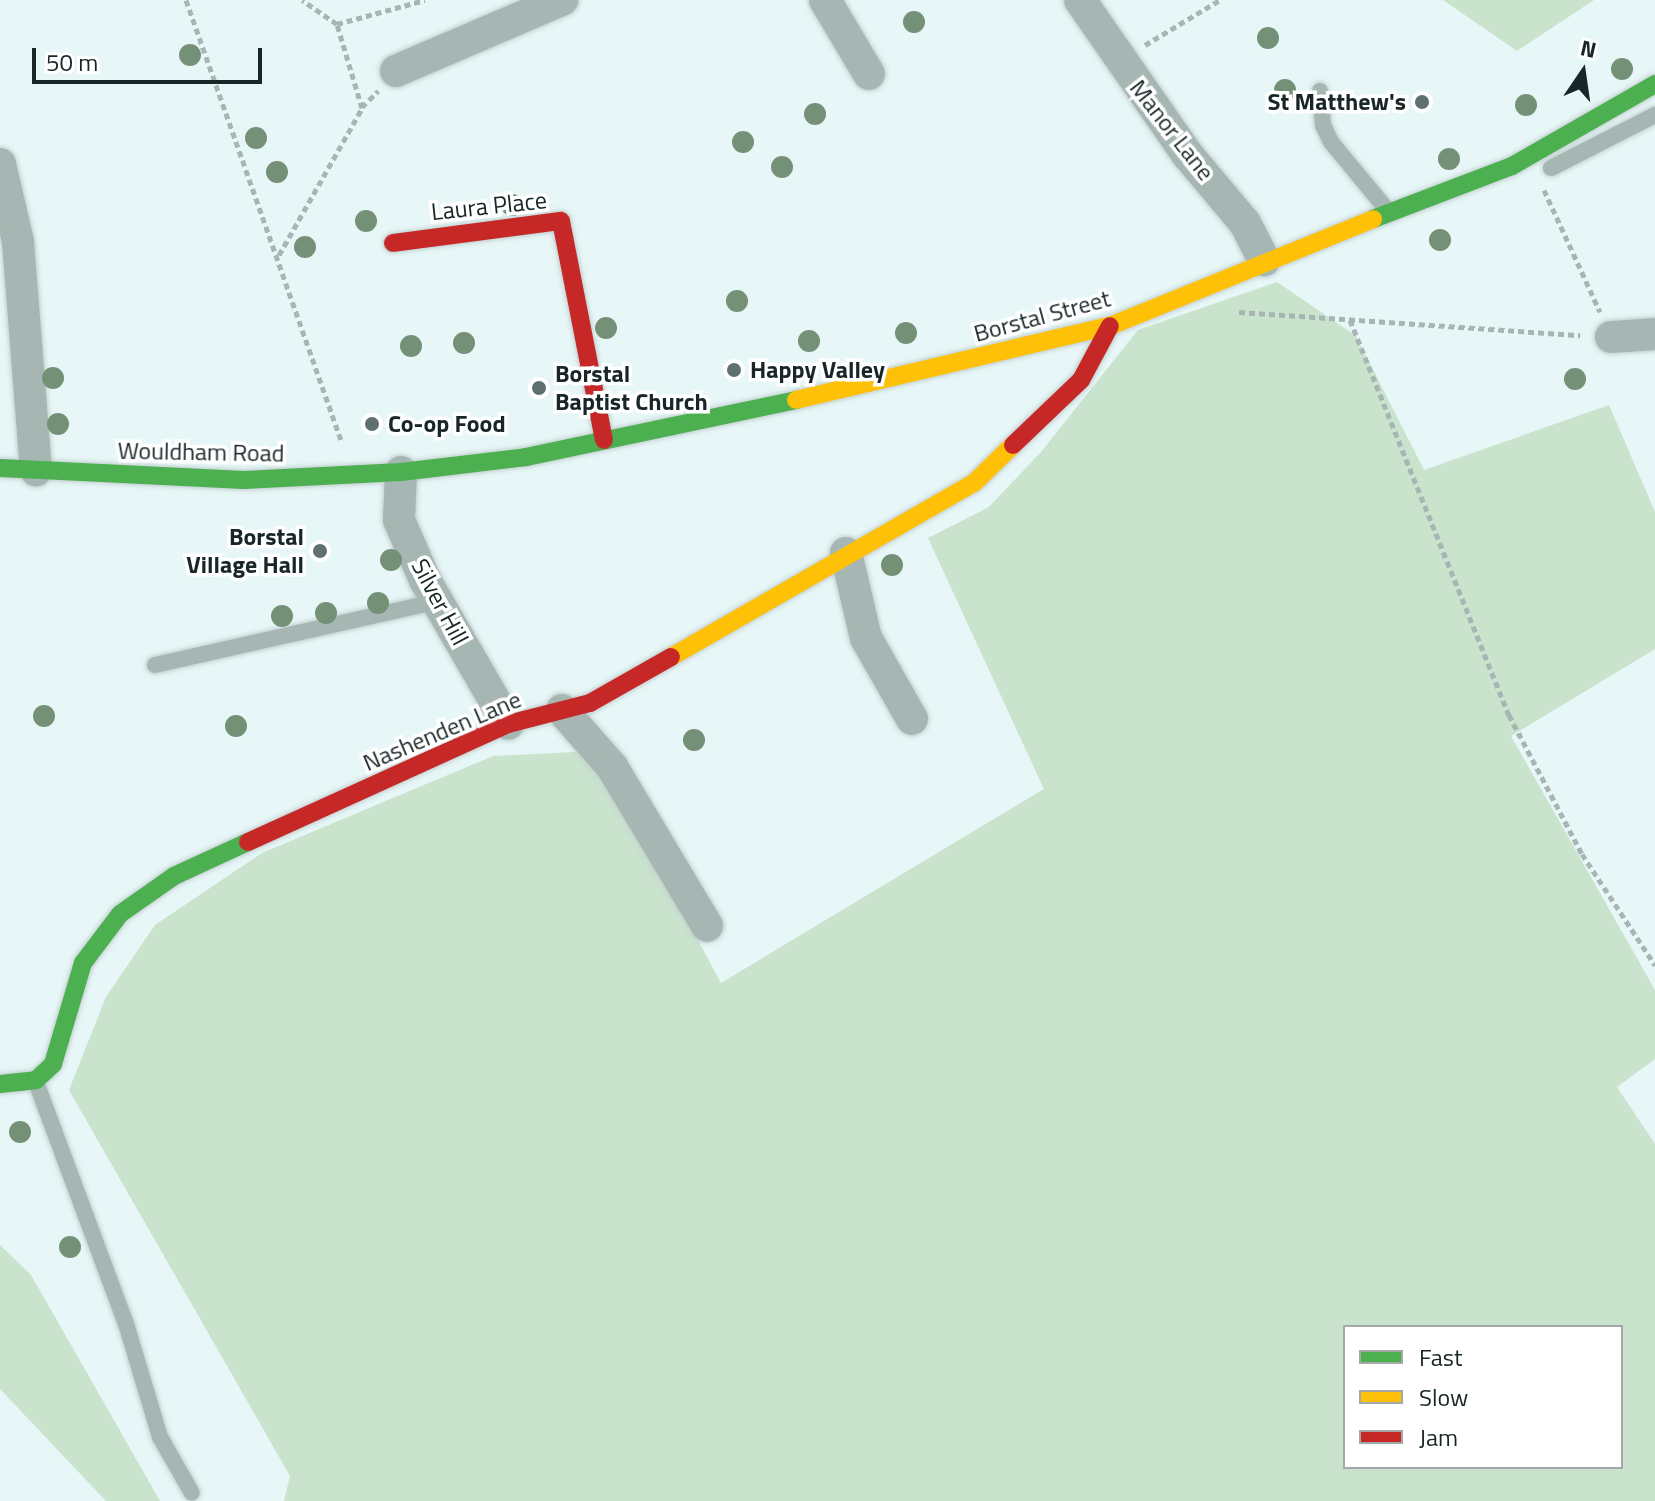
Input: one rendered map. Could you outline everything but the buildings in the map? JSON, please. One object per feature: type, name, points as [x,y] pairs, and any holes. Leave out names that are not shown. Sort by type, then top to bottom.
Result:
[{"type":"street","points":[[396,71],[562,0]]},
{"type":"street","points":[[825,0],[869,74]]},
{"type":"street","name":"Manor Lane","points":[[1080,0],[1119,61],[1245,223],[1264,260]]},
{"type":"street","name":"Borstal Street","points":[[401,472],[526,457],[1110,326],[1264,260],[1512,166],[1655,84]]},
{"type":"street","points":[[0,164],[18,242],[36,470]]},
{"type":"street","name":"Laura Place","points":[[393,243],[561,221],[604,440]]},
{"type":"street","name":"Nashenden Lane","points":[[36,1080],[53,1064],[83,963],[133,904],[174,876],[508,724],[590,703],[846,553],[974,483],[1081,380],[1110,326]]},
{"type":"street","points":[[1611,337],[1655,334]]},
{"type":"street","name":"Wouldham Road","points":[[0,468],[244,480],[401,472]]},
{"type":"street","name":"Silver Hill","points":[[401,472],[399,520],[438,601],[508,724]]},
{"type":"street","points":[[846,553],[866,638],[912,719]]},
{"type":"street","points":[[562,710],[612,767],[707,926]]},
{"type":"street","points":[[0,1084],[36,1080]]},
{"type":"lane","points":[[1320,91],[1323,125],[1331,142],[1389,212]]},
{"type":"lane","points":[[1512,166],[1537,175],[1655,115]]},
{"type":"lane","points":[[155,665],[438,601]]},
{"type":"lane","points":[[36,1080],[127,1327],[160,1437],[192,1493]]},
{"type":"path","points":[[186,0],[279,256],[352,476]]},
{"type":"path","points":[[279,256],[362,108],[337,24],[302,0]]},
{"type":"path","points":[[337,24],[425,0]]},
{"type":"path","points":[[1119,61],[1220,0]]},
{"type":"path","points":[[1232,312],[1611,337],[1537,175]]},
{"type":"path","points":[[1350,320],[1509,715],[1582,854],[1655,965]]},
{"type":"green space","points":[[1443,0],[1594,0],[1517,51]]},
{"type":"green space","points":[[1277,282],[1356,336],[1424,470],[1609,405],[1655,512],[1655,649],[1511,736],[1655,990],[1655,1059],[1617,1087],[1655,1144],[1655,1501],[284,1501],[290,1476],[69,1090],[106,997],[155,925],[262,853],[493,756],[597,751],[721,983],[1044,789],[928,538],[989,507],[1041,452],[1138,330]]},
{"type":"green space","points":[[0,1245],[31,1275],[160,1501],[106,1501],[0,1389]]},
{"type":"traffic: fast","points":[[1373,219],[1512,166],[1655,84]]},
{"type":"traffic: fast","points":[[0,468],[244,480],[401,472],[526,457],[796,400]]},
{"type":"traffic: fast","points":[[0,1084],[36,1080],[53,1064],[83,963],[120,914],[174,876],[248,842]]},
{"type":"traffic: slow","points":[[796,400],[1110,326],[1373,219]]},
{"type":"traffic: slow","points":[[671,657],[974,483],[1013,445]]},
{"type":"traffic: jam","points":[[393,243],[561,221],[604,440]]},
{"type":"traffic: jam","points":[[1013,445],[1081,380],[1110,326]]},
{"type":"traffic: jam","points":[[248,842],[508,724],[590,703],[671,657]]},
{"type":"place","name":"St Matthew's","points":[[1422,102]]},
{"type":"place","name":"Happy Valley","points":[[734,370]]},
{"type":"place","name":"Borstal Baptist Church","points":[[539,388]]},
{"type":"place","name":"Co-op Food","points":[[372,424]]},
{"type":"place","name":"Borstal Village Hall","points":[[320,551]]}]
